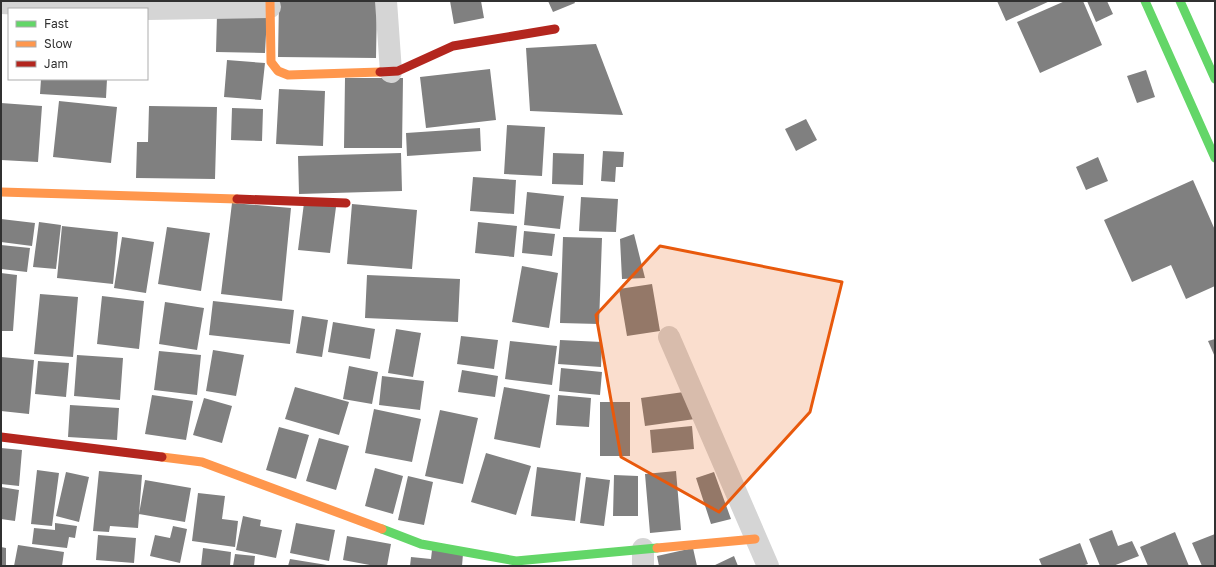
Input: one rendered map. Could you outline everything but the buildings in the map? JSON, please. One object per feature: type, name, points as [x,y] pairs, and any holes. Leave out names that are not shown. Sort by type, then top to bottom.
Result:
[{"type":"main road","points":[[1145,1],[1215,158]]},
{"type":"main road","points":[[1180,1],[1215,79]]},
{"type":"main road","points":[[270,4],[271,62],[278,71],[288,75],[391,72],[408,67],[452,46],[554,28]]},
{"type":"main road","points":[[1,192],[346,203]]},
{"type":"main road","points":[[1,437],[202,462],[421,544],[516,561],[643,558],[755,539]]},
{"type":"street","points":[[386,1],[391,72]]},
{"type":"street","points":[[1,3],[120,8]]},
{"type":"street","points":[[148,9],[270,4]]},
{"type":"street","points":[[669,337],[755,539],[768,566]]},
{"type":"highlighted area","points":[[660,246],[842,282],[810,412],[719,512],[621,457],[596,315]]},
{"type":"traffic: fast","points":[[1145,1],[1215,158]]},
{"type":"traffic: fast","points":[[1180,1],[1215,79]]},
{"type":"traffic: fast","points":[[382,529],[421,544],[516,561],[657,548]]},
{"type":"traffic: slow","points":[[270,1],[271,62],[278,71],[288,75],[380,72]]},
{"type":"traffic: slow","points":[[1,192],[237,199]]},
{"type":"traffic: slow","points":[[162,457],[202,462],[382,529]]},
{"type":"traffic: slow","points":[[657,548],[755,539]]},
{"type":"traffic: jam","points":[[380,72],[398,71],[453,46],[555,29]]},
{"type":"traffic: jam","points":[[237,199],[346,203]]},
{"type":"traffic: jam","points":[[1,437],[162,457]]}]
